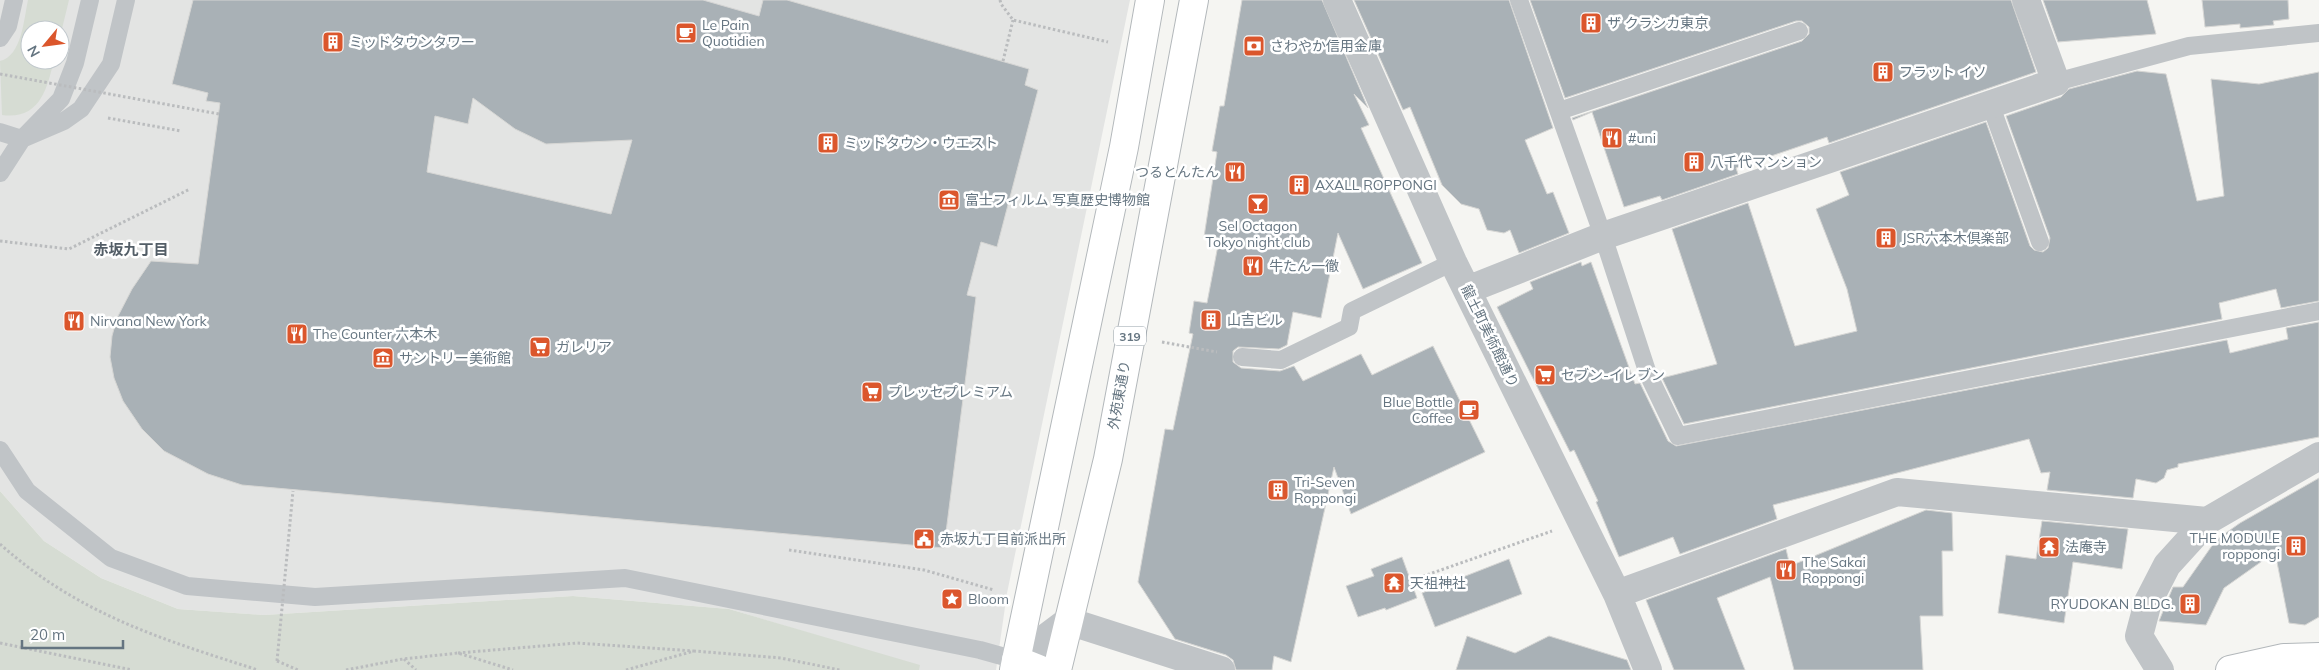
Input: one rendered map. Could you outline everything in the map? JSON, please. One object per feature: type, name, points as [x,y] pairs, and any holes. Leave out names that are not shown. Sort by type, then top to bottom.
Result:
[{"type":"main road","points":[[1041,670],[1015,665],[1124,147],[1150,0]]},
{"type":"main road","name":"外苑東通り","points":[[1057,670],[1108,459],[1194,0]]},
{"type":"main road","points":[[2230,670],[2284,658],[2319,657]]},
{"type":"street","name":"龍土町美術館通り","points":[[1337,0],[1453,262],[1617,594],[1648,670]]},
{"type":"street","points":[[1467,290],[1603,236],[1991,106],[2056,82],[2026,0]]},
{"type":"street","points":[[2160,670],[2140,636],[2148,602],[2167,565],[2207,521],[2319,456]]},
{"type":"street","points":[[1617,594],[1897,492],[2207,521]]},
{"type":"street","points":[[1015,665],[1068,621],[1221,670]]},
{"type":"lane","points":[[0,38],[8,26],[14,0]]},
{"type":"lane","points":[[0,173],[22,139],[60,99],[75,63],[90,0]]},
{"type":"lane","points":[[0,132],[22,139],[64,121],[81,109],[111,64],[126,0]]},
{"type":"lane","points":[[1519,0],[1603,236],[1648,374],[1678,436],[2319,310]]},
{"type":"lane","points":[[1559,110],[1799,32]]},
{"type":"lane","points":[[2056,82],[2189,46],[2319,33]]},
{"type":"lane","points":[[1991,106],[2040,242]]},
{"type":"lane","points":[[1242,357],[1280,360],[1349,327],[1352,310],[1453,262]]},
{"type":"lane","points":[[0,450],[27,491],[111,558],[187,586],[315,597],[626,578],[980,650],[1015,665]]},
{"type":"path","points":[[1000,0],[1013,20],[1108,42]]},
{"type":"path","points":[[1003,61],[1013,20]]},
{"type":"path","points":[[0,74],[219,114]]},
{"type":"path","points":[[101,117],[181,131]]},
{"type":"path","points":[[0,241],[69,249],[190,190]]},
{"type":"path","points":[[1161,342],[1224,354]]},
{"type":"path","points":[[293,491],[277,660],[298,670]]},
{"type":"path","points":[[1418,578],[1581,521]]},
{"type":"path","points":[[979,533],[1006,538]]},
{"type":"path","points":[[0,544],[30,571],[85,605],[157,638],[258,670]]},
{"type":"path","points":[[789,550],[924,570],[994,590]]},
{"type":"path","points":[[0,643],[132,670]]},
{"type":"path","points":[[346,670],[403,659],[577,643],[781,658],[840,670]]},
{"type":"path","points":[[626,670],[694,651]]},
{"type":"path","points":[[458,653],[513,670]]},
{"type":"path","points":[[403,659],[416,670]]},
{"type":"shaded area","points":[[0,0],[1130,0],[1007,593],[996,670],[919,670],[919,666],[729,609],[573,596],[264,615],[178,609],[101,578],[44,541],[0,491]]},
{"type":"shaded area","points":[[28,0],[69,0],[64,20],[24,20]]},
{"type":"shaded area","points":[[20,37],[20,70],[51,70],[40,100],[33,107],[25,113],[2,115],[0,61],[7,58],[13,52]]},
{"type":"shaded area","points":[[0,491],[44,541],[101,578],[178,609],[264,615],[573,596],[729,609],[920,665],[919,670],[0,670]]},
{"type":"building","name":"ガレリア","points":[[193,0],[703,0],[759,16],[763,0],[787,0],[1029,69],[1025,85],[1038,90],[997,247],[981,242],[967,295],[976,297],[944,548],[242,485],[208,474],[164,451],[142,429],[123,401],[114,378],[110,357],[112,336],[117,318],[132,289],[151,261],[198,264],[220,103],[206,101],[208,93],[172,84]],"holes":[[[473,98],[515,129],[546,144],[632,140],[611,214],[427,172],[435,116],[468,124]]]},
{"type":"building","points":[[1242,0],[1322,0],[1368,108],[1354,94],[1369,125],[1361,128],[1422,263],[1363,289],[1338,233],[1321,318],[1293,312],[1287,345],[1279,349],[1238,347],[1233,351],[1233,362],[1241,368],[1280,371],[1294,366],[1303,381],[1361,354],[1372,375],[1433,346],[1485,452],[1351,514],[1334,467],[1291,662],[1274,656],[1272,670],[1236,670],[1233,660],[1226,655],[1175,639],[1138,582],[1165,429],[1173,430],[1193,334],[1189,333],[1194,301],[1207,303],[1219,240],[1204,237],[1217,152],[1212,151],[1220,106],[1224,106]]},
{"type":"building","points":[[1354,0],[1509,0],[1553,128],[1525,140],[1547,194],[1553,192],[1569,233],[1519,253],[1510,230],[1504,233],[1487,230],[1479,209],[1461,204],[1442,185],[1410,107],[1403,110]]},
{"type":"building","points":[[1530,0],[2011,0],[2036,72],[1829,143],[1827,137],[1736,168],[1738,174],[1662,200],[1660,196],[1624,207],[1592,112],[1573,120],[1572,118],[1802,41],[1809,34],[1809,27],[1802,21],[1796,21],[1565,98]]},
{"type":"building","points":[[2043,0],[2147,0],[2156,34],[2058,42]]},
{"type":"building","points":[[2202,0],[2288,0],[2289,19],[2273,21],[2274,25],[2240,28],[2240,24],[2205,27]]},
{"type":"building","points":[[2137,71],[2166,74],[2197,201],[2224,196],[2211,79],[2259,84],[2319,72],[2319,301],[2281,308],[2276,289],[2219,303],[2222,319],[1684,424],[1662,378],[1717,364],[1672,229],[1748,203],[1795,346],[1857,331],[1847,289],[1816,209],[1849,195],[1840,172],[1986,122],[2030,246],[2034,250],[2043,252],[2048,248],[2050,238],[2006,116],[2061,97],[2069,89]]},
{"type":"building","points":[[1581,262],[1582,266],[1591,262],[1635,384],[1640,383],[1668,441],[1676,446],[2227,340],[2230,353],[2288,339],[2286,328],[2319,322],[2319,437],[2178,464],[2178,467],[2167,470],[2164,478],[2156,483],[2136,479],[2133,498],[2047,490],[2050,472],[2041,473],[2029,439],[1773,505],[1777,519],[1680,554],[1673,537],[1619,557],[1596,502],[1598,501],[1574,450],[1570,452],[1497,307],[1533,289],[1530,282]]},
{"type":"building","points":[[2319,478],[2319,617],[2305,625],[2289,623],[2275,552],[2224,588],[2206,625],[2159,621],[2173,587],[2183,587],[2216,540],[2240,523]]},
{"type":"building","points":[[1926,510],[1952,513],[1953,551],[1942,551],[1943,616],[1920,616],[1923,670],[1794,670],[1770,577],[1717,598],[1745,670],[1674,670],[1646,600],[1786,549],[1790,566]]},
{"type":"building","points":[[2042,521],[2128,529],[2122,569],[2073,562],[2064,623],[1998,613],[2006,555],[2036,559]]},
{"type":"building","points":[[1402,557],[1417,598],[1386,610],[1385,608],[1358,617],[1346,586],[1374,576],[1371,569]]},
{"type":"building","points":[[1509,559],[1522,594],[1435,627],[1422,593]]},
{"type":"building","points":[[1467,636],[1515,653],[1549,636],[1627,660],[1631,670],[1456,670]]},
{"type":"place","name":"ザ クラシカ東京","points":[[1591,23]]},
{"type":"place","name":"Le Pain Quotidien","points":[[686,33]]},
{"type":"place","name":"ミッドタウンタワー","points":[[333,42]]},
{"type":"place","name":"さわやか信用金庫","points":[[1254,46]]},
{"type":"place","name":"フラット イソ","points":[[1883,72]]},
{"type":"place","name":"#uni","points":[[1612,138]]},
{"type":"place","name":"ミッドタウン・ウエスト","points":[[828,143]]},
{"type":"place","name":"八千代マンション","points":[[1694,162]]},
{"type":"place","name":"つるとんたん","points":[[1235,172]]},
{"type":"place","name":"AXALL ROPPONGI","points":[[1299,185]]},
{"type":"place","name":"富士フィルム 写真歴史博物館","points":[[949,200]]},
{"type":"place","name":"Sel Octagon Tokyo night club","points":[[1258,204]]},
{"type":"place","name":"JSR六本木倶楽部","points":[[1886,238]]},
{"type":"place","name":"牛たん一徹","points":[[1253,266]]},
{"type":"place","name":"山吉ビル","points":[[1211,320]]},
{"type":"place","name":"Nirvana New York","points":[[74,321]]},
{"type":"place","name":"The Counter 六本木","points":[[297,334]]},
{"type":"place","name":"ガレリア","points":[[540,347]]},
{"type":"place","name":"サントリー美術館","points":[[383,358]]},
{"type":"place","name":"セブン-イレブン","points":[[1545,375]]},
{"type":"place","name":"プレッセプレミアム","points":[[872,392]]},
{"type":"place","name":"Blue Bottle Coffee","points":[[1469,410]]},
{"type":"place","name":"Tri-Seven Roppongi","points":[[1278,490]]},
{"type":"place","name":"赤坂九丁目前派出所","points":[[924,539]]},
{"type":"place","name":"THE MODULE roppongi","points":[[2296,546]]},
{"type":"place","name":"法庵寺","points":[[2049,547]]},
{"type":"place","name":"The Sakai Roppongi","points":[[1786,570]]},
{"type":"place","name":"天祖神社","points":[[1394,583]]},
{"type":"place","name":"Bloom","points":[[952,599]]},
{"type":"place","name":"RYUDOKAN BLDG.","points":[[2190,604]]},
{"type":"district","name":"赤坂九丁目","points":[[131,249]]}]
